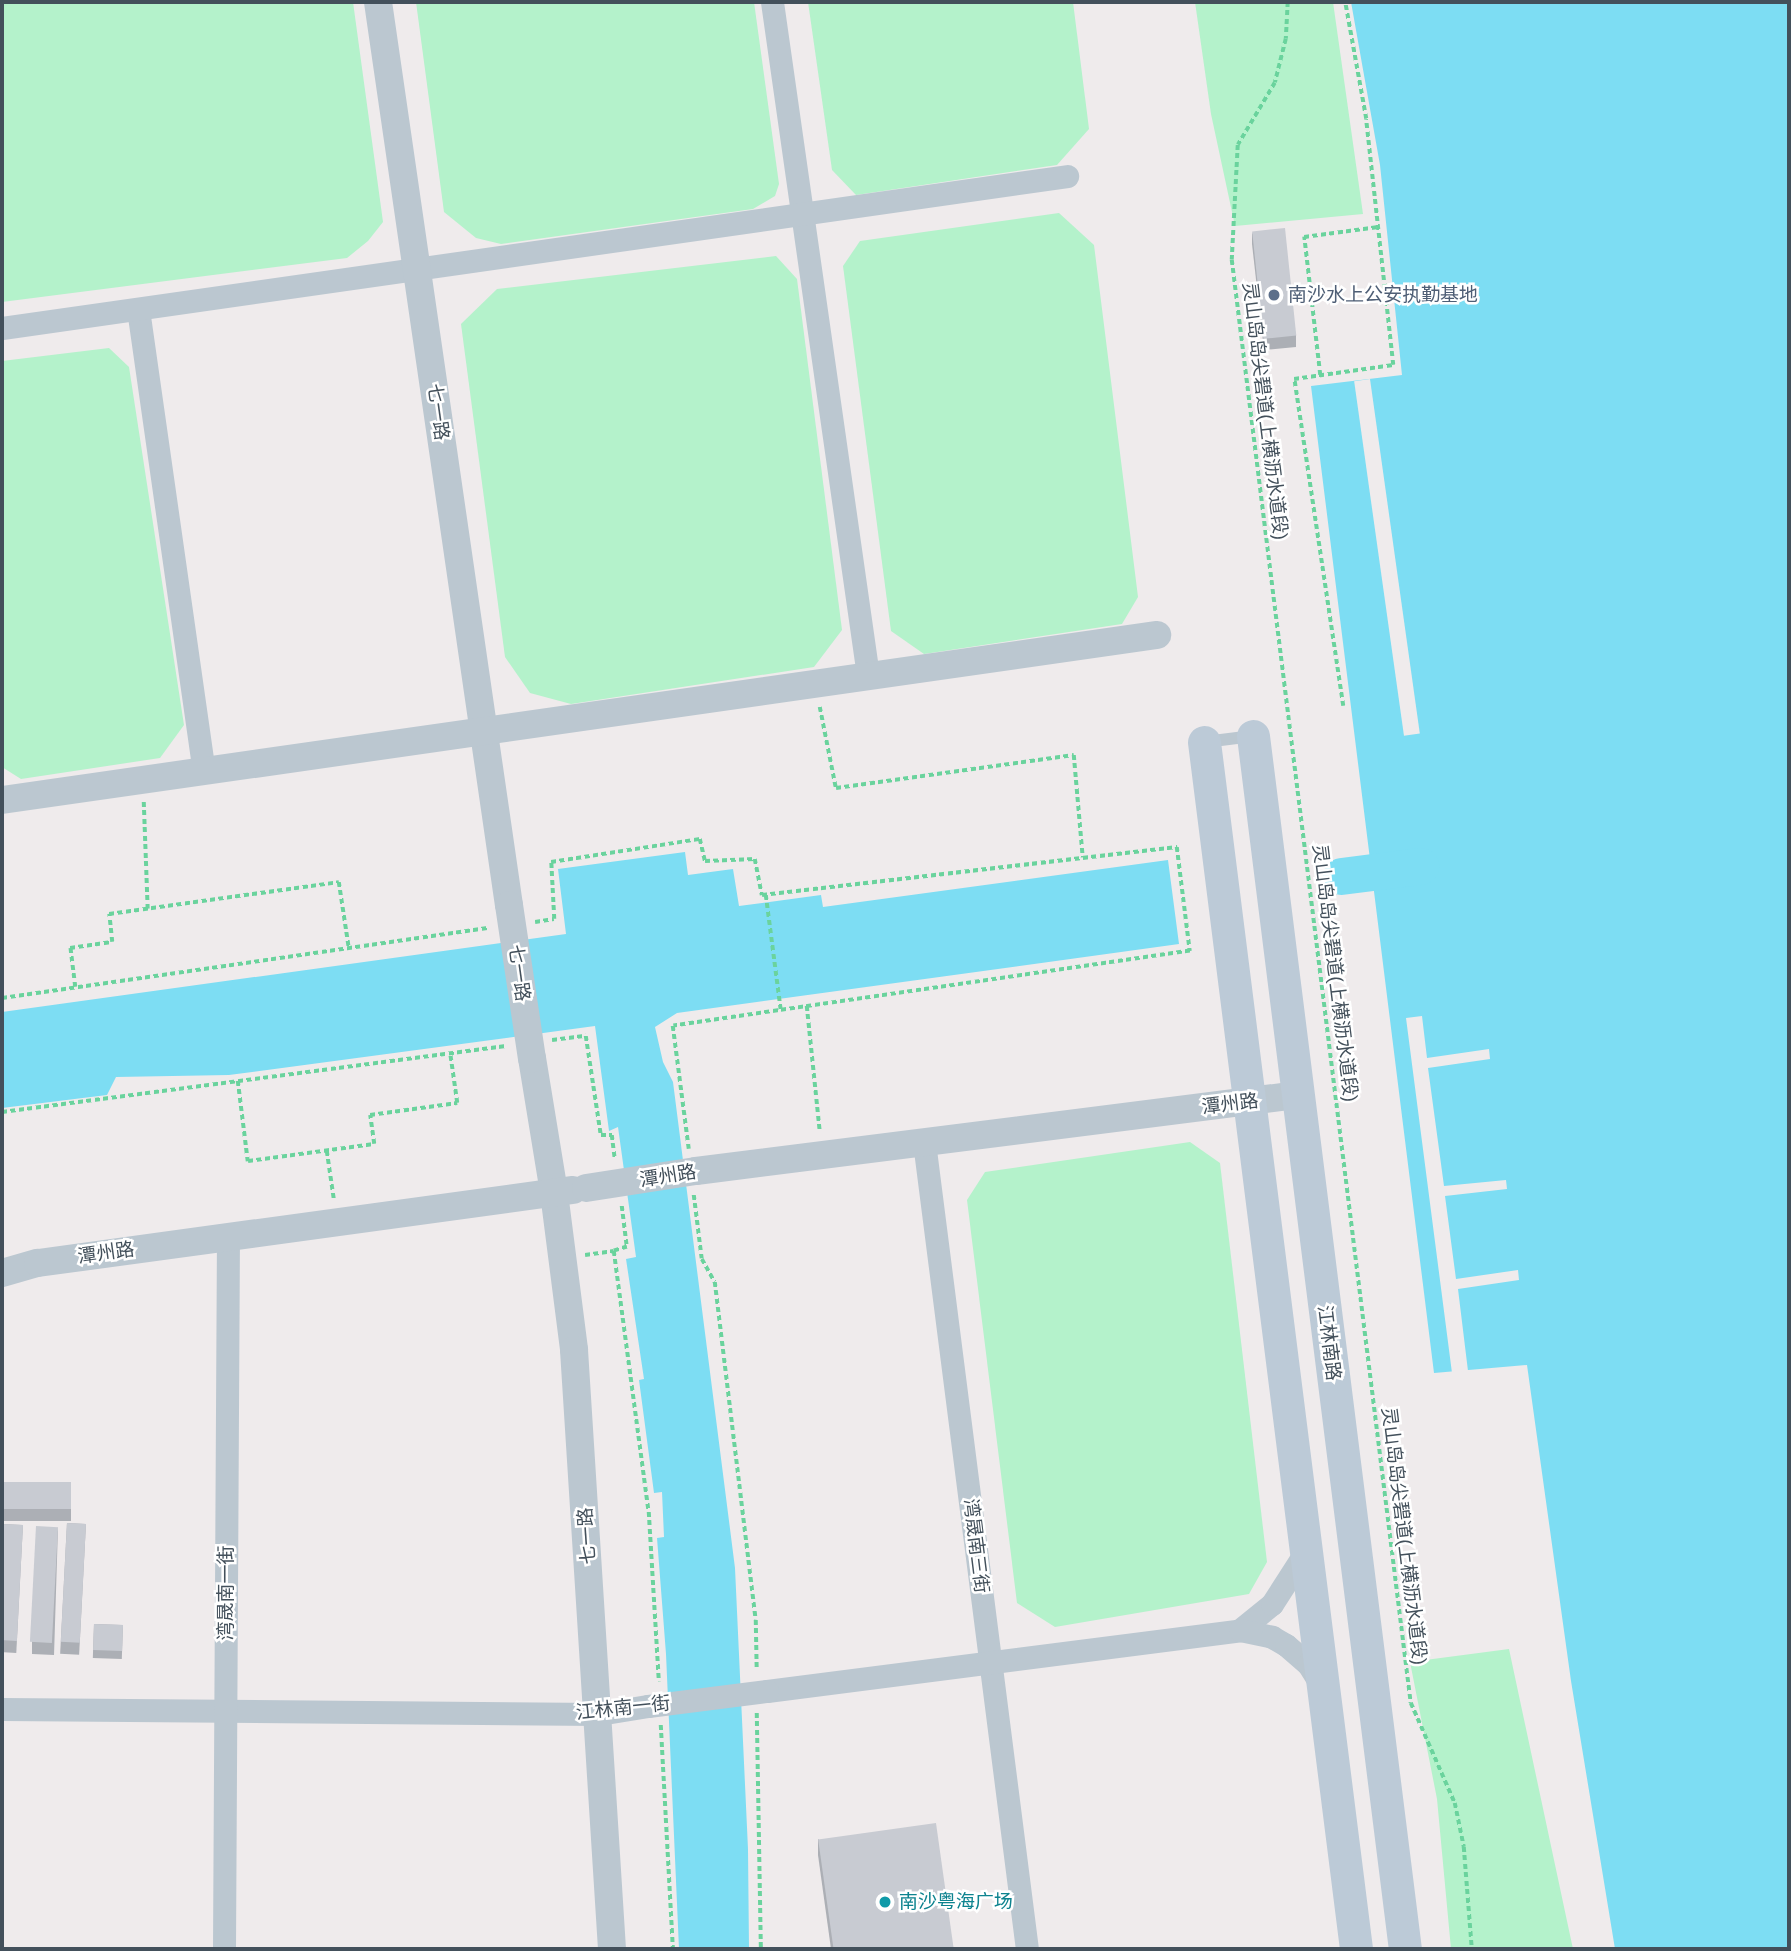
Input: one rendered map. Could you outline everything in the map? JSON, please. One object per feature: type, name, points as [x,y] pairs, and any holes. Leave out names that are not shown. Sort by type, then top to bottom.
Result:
[{"type":"main road","name":"江林南路","points":[[1253,736],[1405,1949]]},
{"type":"main road","points":[[1204,742],[1356,1949]]},
{"type":"street","name":"七一路","points":[[378,2],[511,918],[554,1193],[574,1350],[612,1949]]},
{"type":"street","points":[[772,2],[868,676]]},
{"type":"street","points":[[2,328],[1067,176]]},
{"type":"street","points":[[138,309],[204,771]]},
{"type":"street","points":[[2,800],[1157,635]]},
{"type":"street","name":"潭州路","points":[[2,1273],[38,1263],[554,1193],[693,1170],[1298,1095]]},
{"type":"street","name":"湾晟南三街","points":[[925,1142],[1027,1949]]},
{"type":"street","name":"湾晟南一街","points":[[224,1949],[228,1236]]},
{"type":"street","points":[[2,1251],[38,1263]]},
{"type":"street","points":[[1240,1630],[1272,1604],[1306,1551]]},
{"type":"street","points":[[1240,1630],[1272,1637],[1286,1645],[1308,1664],[1323,1689]]},
{"type":"street","name":"江林南一街","points":[[2,1710],[599,1714],[760,1689],[1240,1630]]},
{"type":"lane","points":[[1204,742],[1253,736]]},
{"type":"path","name":"灵山岛岛尖碧道(上横沥水道段)","points":[[1288,2],[1286,39],[1275,83],[1238,145],[1232,260],[1411,1703],[1455,1803],[1464,1847],[1472,1949]]},
{"type":"path","points":[[1343,706],[1294,379],[1393,365],[1366,120],[1345,2]]},
{"type":"path","points":[[1320,375],[1304,237],[1378,227]]},
{"type":"path","points":[[815,684],[836,788],[1074,755],[1083,858]]},
{"type":"path","points":[[143,780],[148,909]]},
{"type":"path","points":[[2,998],[349,948],[511,918],[554,919],[551,862],[700,839],[705,862],[755,859],[762,895],[1177,847],[1190,951],[673,1026],[702,1259],[715,1282],[756,1620],[760,1689],[761,1949]]},
{"type":"path","points":[[75,987],[70,948],[112,942],[108,914],[339,882],[349,948]]},
{"type":"path","points":[[766,895],[781,1010]]},
{"type":"path","points":[[807,1006],[822,1155]]},
{"type":"path","points":[[2,1112],[450,1054],[532,1048],[586,1036],[601,1135],[612,1135],[617,1173]]},
{"type":"path","points":[[238,1082],[248,1161],[374,1144],[370,1115],[457,1103],[450,1054]]},
{"type":"path","points":[[327,1150],[337,1222]]},
{"type":"path","points":[[621,1198],[627,1247],[614,1251],[649,1513],[656,1704],[673,1949]]},
{"type":"green space","points":[[2,2],[353,2],[383,222],[368,241],[347,258],[2,302]]},
{"type":"green space","points":[[416,2],[754,2],[779,184],[775,196],[753,209],[501,244],[476,238],[444,212]]},
{"type":"green space","points":[[808,2],[1073,2],[1089,129],[1057,165],[856,195],[832,170]]},
{"type":"green space","points":[[1195,2],[1333,2],[1363,214],[1235,226],[1211,114]]},
{"type":"green space","points":[[1059,213],[1094,245],[1138,597],[1122,624],[924,654],[891,631],[843,266],[860,241]]},
{"type":"green space","points":[[776,256],[797,279],[842,630],[814,667],[571,704],[530,693],[505,657],[461,324],[497,289]]},
{"type":"green space","points":[[109,348],[129,367],[184,725],[160,758],[21,779],[2,767],[2,361]]},
{"type":"green space","points":[[1190,1142],[1220,1163],[1267,1562],[1249,1594],[1055,1627],[1017,1603],[967,1200],[985,1172]]},
{"type":"green space","points":[[1509,1649],[1573,1949],[1451,1949],[1437,1799],[1410,1662]]},
{"type":"water","points":[[1351,2],[1789,2],[1789,1949],[1615,1949],[1571,1681],[1527,1365],[1434,1373],[1311,386],[1402,375],[1380,165]]},
{"type":"water","points":[[685,852],[688,875],[733,869],[739,906],[821,895],[823,907],[1168,860],[1179,944],[677,1013],[655,1027],[663,1062],[673,1082],[735,1568],[748,1849],[749,1949],[679,1949],[666,1654],[657,1538],[664,1537],[662,1492],[654,1493],[639,1380],[644,1379],[626,1259],[636,1257],[618,1127],[609,1131],[595,1026],[229,1075],[116,1077],[107,1095],[2,1108],[2,1012],[566,934],[558,869]]},
{"type":"pier","points":[[1370,379],[1420,734],[1404,736],[1354,381]]},
{"type":"pier","points":[[1422,1016],[1427,1058],[1489,1049],[1490,1059],[1428,1068],[1444,1186],[1506,1180],[1507,1189],[1445,1196],[1456,1279],[1518,1270],[1519,1280],[1458,1289],[1468,1371],[1452,1373],[1406,1018]]},
{"type":"building","name":"南沙水上公安执勤基地","points":[[1285,228],[1296,335],[1263,339],[1252,231]]},
{"type":"building","points":[[2,1482],[71,1482],[71,1509],[2,1509]]},
{"type":"building","points":[[67,1523],[86,1524],[80,1643],[61,1642]]},
{"type":"building","points":[[2,1524],[23,1525],[17,1641],[2,1640]]},
{"type":"building","points":[[36,1526],[58,1527],[52,1643],[30,1642]]},
{"type":"building","points":[[94,1624],[123,1625],[122,1651],[93,1650]]},
{"type":"building","name":"南沙粤海广场","points":[[936,1823],[954,1949],[834,1949],[818,1840]]},
{"type":"waterway","points":[[1341,876],[1420,866]]},
{"type":"place","name":"南沙水上公安执勤基地","points":[[1274,295]]},
{"type":"place","name":"南沙粤海广场","points":[[885,1902]]}]
